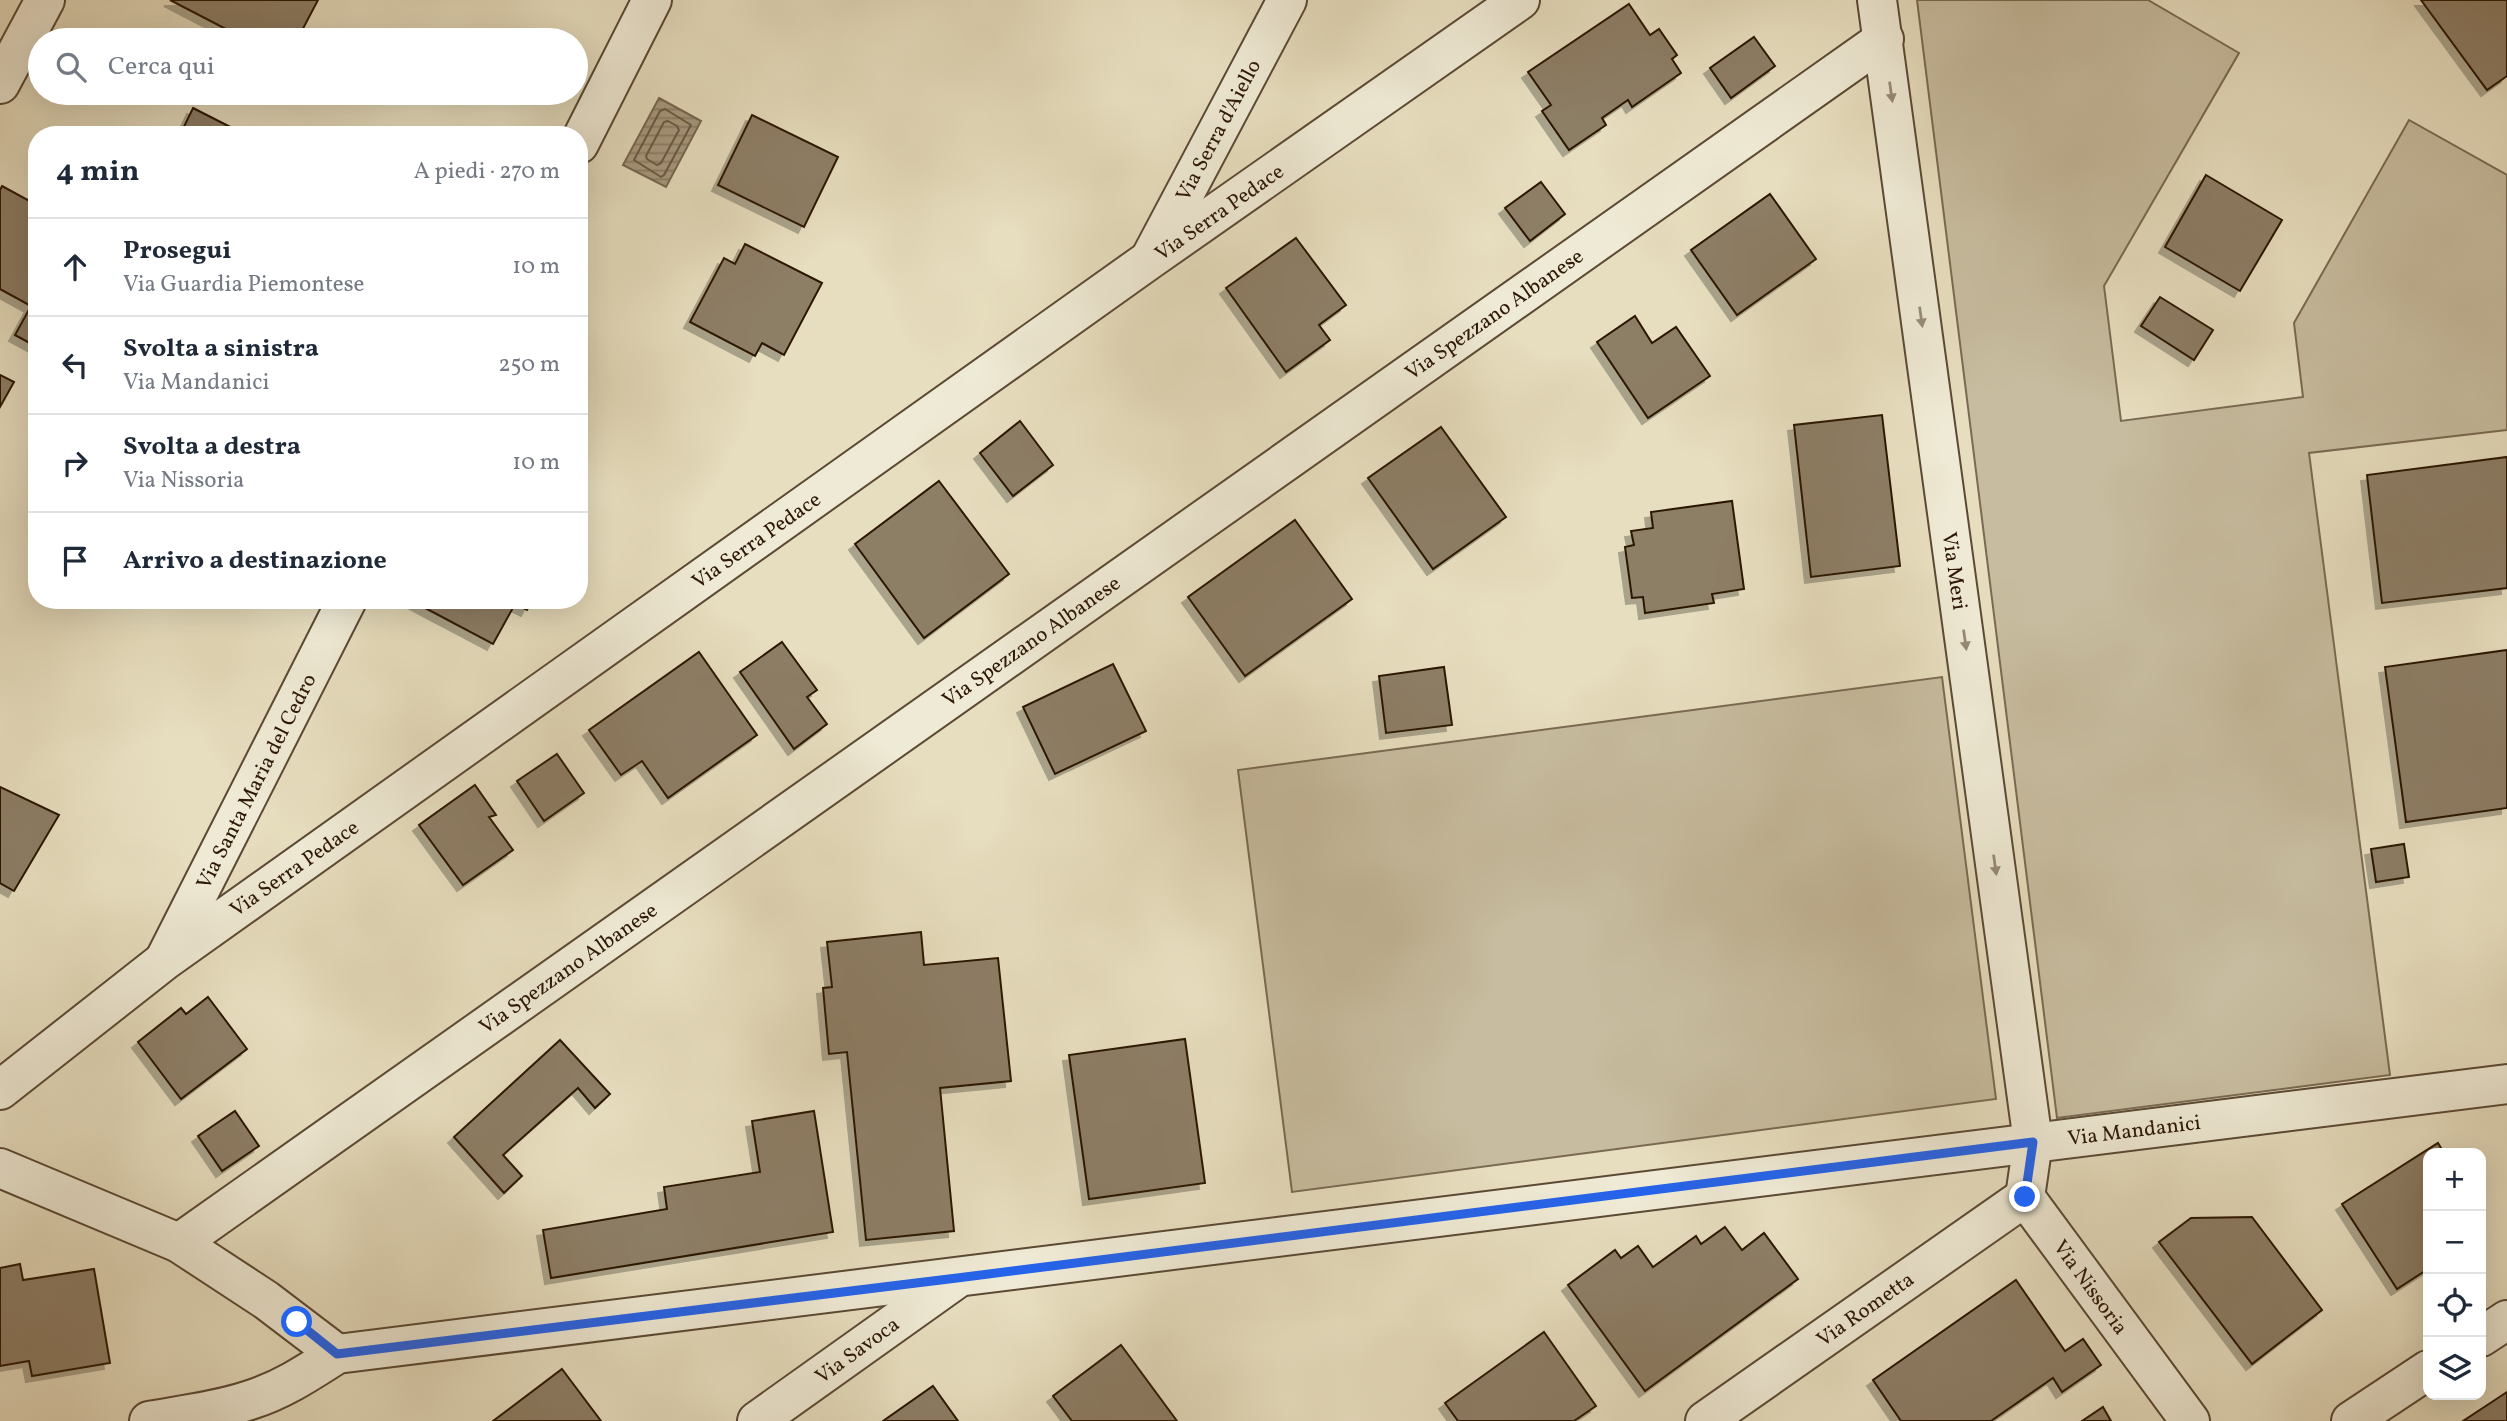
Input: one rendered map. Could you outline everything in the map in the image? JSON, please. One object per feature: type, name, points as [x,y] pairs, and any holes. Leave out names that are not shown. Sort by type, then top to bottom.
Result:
[{"type":"street","points":[[30,28],[45,0]]},
{"type":"street","points":[[588,126],[652,0]]},
{"type":"street","name":"Via Serra d'Aiello","points":[[1149,260],[1287,0]]},
{"type":"street","name":"Via Serra Pedace","points":[[0,1090],[164,961],[1149,260],[1520,0]]},
{"type":"street","name":"Via Meri","points":[[1877,0],[2033,1142]]},
{"type":"street","points":[[0,84],[28,32]]},
{"type":"street","name":"Via Spezzano Albanese","points":[[179,1244],[1884,39]]},
{"type":"street","name":"Via Santa Maria del Cedro","points":[[164,961],[342,609]]},
{"type":"street","name":"Via Mandanici","points":[[149,1421],[214,1410],[252,1400],[290,1383],[337,1354],[2507,1084]]},
{"type":"street","points":[[2025,1197],[2033,1142]]},
{"type":"street","points":[[0,1168],[179,1244],[266,1300],[337,1354]]},
{"type":"street","name":"Via Rometta","points":[[1705,1421],[2025,1197]]},
{"type":"street","name":"Via Nissoria","points":[[2025,1197],[2190,1421]]},
{"type":"street","name":"Via Savoca","points":[[757,1421],[957,1278]]},
{"type":"street","points":[[2486,1334],[2507,1320]]},
{"type":"street","points":[[2351,1421],[2423,1373]]},
{"type":"shaded area","points":[[1917,0],[2148,0],[2239,53],[2104,286],[2121,421],[2303,397],[2294,323],[2409,120],[2507,175],[2507,430],[2309,453],[2390,1075],[2057,1118]]},
{"type":"shaded area","points":[[1942,677],[1996,1099],[1292,1192],[1238,770]]},
{"type":"water","points":[[659,98],[701,121],[666,187],[623,165]]},
{"type":"building","points":[[170,0],[318,0],[303,28],[224,28]]},
{"type":"building","points":[[2421,0],[2507,0],[2507,76],[2487,90]]},
{"type":"building","points":[[1629,4],[1650,35],[1659,29],[1677,55],[1672,59],[1681,73],[1632,107],[1628,100],[1602,118],[1606,125],[1569,150],[1542,111],[1551,105],[1528,72]]},
{"type":"building","points":[[1754,37],[1775,66],[1731,98],[1710,68]]},
{"type":"building","points":[[193,108],[228,126],[184,126]]},
{"type":"building","points":[[752,115],[838,157],[804,227],[718,185]]},
{"type":"building","points":[[2206,175],[2282,220],[2240,291],[2165,247]]},
{"type":"building","points":[[1541,182],[1565,214],[1530,241],[1505,208]]},
{"type":"building","points":[[2,186],[28,200],[28,304],[0,289]]},
{"type":"building","points":[[1770,194],[1816,259],[1737,315],[1691,250]]},
{"type":"building","points":[[1296,238],[1346,305],[1319,325],[1330,340],[1286,372],[1226,288]]},
{"type":"building","points":[[745,244],[822,283],[784,355],[762,343],[755,356],[690,322],[724,258],[735,264]]},
{"type":"building","points":[[2160,297],[2213,330],[2194,360],[2141,326]]},
{"type":"building","points":[[28,311],[28,342],[15,335]]},
{"type":"building","points":[[1635,316],[1652,343],[1676,327],[1710,376],[1648,418],[1597,342]]},
{"type":"building","points":[[0,375],[14,382],[0,407]]},
{"type":"building","points":[[1882,415],[1900,566],[1811,577],[1794,425]]},
{"type":"building","points":[[1020,421],[1053,465],[1013,496],[980,453]]},
{"type":"building","points":[[1441,427],[1506,517],[1433,569],[1368,478]]},
{"type":"building","points":[[2507,457],[2507,588],[2382,603],[2367,475]]},
{"type":"building","points":[[939,481],[1009,574],[924,638],[855,544]]},
{"type":"building","points":[[1732,501],[1744,589],[1712,594],[1714,603],[1645,613],[1643,597],[1632,598],[1625,547],[1634,545],[1631,531],[1653,528],[1651,512]]},
{"type":"building","points":[[1295,520],[1352,599],[1245,676],[1188,597]]},
{"type":"building","points":[[427,609],[512,609],[493,644]]},
{"type":"building","points":[[782,642],[817,690],[807,697],[827,724],[794,749],[740,672]]},
{"type":"building","points":[[2507,650],[2507,808],[2406,822],[2385,667]]},
{"type":"building","points":[[699,652],[757,735],[668,798],[642,761],[621,775],[589,730]]},
{"type":"building","points":[[1113,664],[1146,731],[1055,774],[1023,707]]},
{"type":"building","points":[[1444,667],[1452,725],[1386,733],[1379,676]]},
{"type":"building","points":[[557,754],[584,793],[544,821],[517,781]]},
{"type":"building","points":[[475,785],[496,815],[489,817],[513,850],[463,885],[419,825]]},
{"type":"building","points":[[0,787],[59,815],[14,891],[0,883]]},
{"type":"building","points":[[2404,844],[2409,877],[2376,882],[2371,849]]},
{"type":"building","points":[[921,932],[924,965],[998,958],[1011,1081],[940,1088],[954,1231],[866,1240],[847,1052],[829,1054],[823,988],[832,987],[827,942]]},
{"type":"building","points":[[208,997],[247,1049],[181,1099],[138,1042],[181,1008],[186,1014]]},
{"type":"building","points":[[1185,1039],[1205,1183],[1089,1199],[1069,1055]]},
{"type":"building","points":[[560,1040],[610,1094],[595,1108],[578,1088],[503,1155],[522,1176],[504,1193],[454,1137]]},
{"type":"building","points":[[235,1111],[259,1146],[222,1171],[198,1136]]},
{"type":"building","points":[[814,1111],[833,1232],[551,1278],[543,1230],[667,1209],[664,1187],[760,1172],[752,1121]]},
{"type":"building","points":[[2423,1153],[2423,1272],[2397,1289],[2342,1204]]},
{"type":"building","points":[[2252,1217],[2322,1310],[2252,1364],[2159,1242],[2191,1218]]},
{"type":"building","points":[[1725,1227],[1742,1250],[1764,1233],[1798,1279],[1645,1391],[1568,1285],[1615,1250],[1621,1258],[1638,1246],[1653,1267],[1696,1236],[1701,1244]]},
{"type":"building","points":[[20,1264],[23,1280],[94,1269],[110,1363],[32,1376],[29,1361],[0,1366],[0,1268]]},
{"type":"building","points":[[2016,1280],[2065,1351],[2083,1339],[2101,1365],[2062,1392],[2053,1378],[1991,1421],[1901,1421],[1873,1380]]},
{"type":"building","points":[[1544,1332],[1596,1406],[1574,1421],[1458,1421],[1445,1403]]},
{"type":"building","points":[[1121,1345],[1177,1421],[1072,1421],[1053,1396]]},
{"type":"building","points":[[562,1369],[601,1421],[493,1421]]},
{"type":"building","points":[[933,1386],[958,1421],[883,1421]]},
{"type":"building","points":[[2507,1392],[2507,1421],[2463,1421]]},
{"type":"building","points":[[2103,1407],[2111,1421],[2082,1421]]},
{"type":"route","points":[[297,1322],[337,1354],[2033,1142],[2025,1197]]}]
